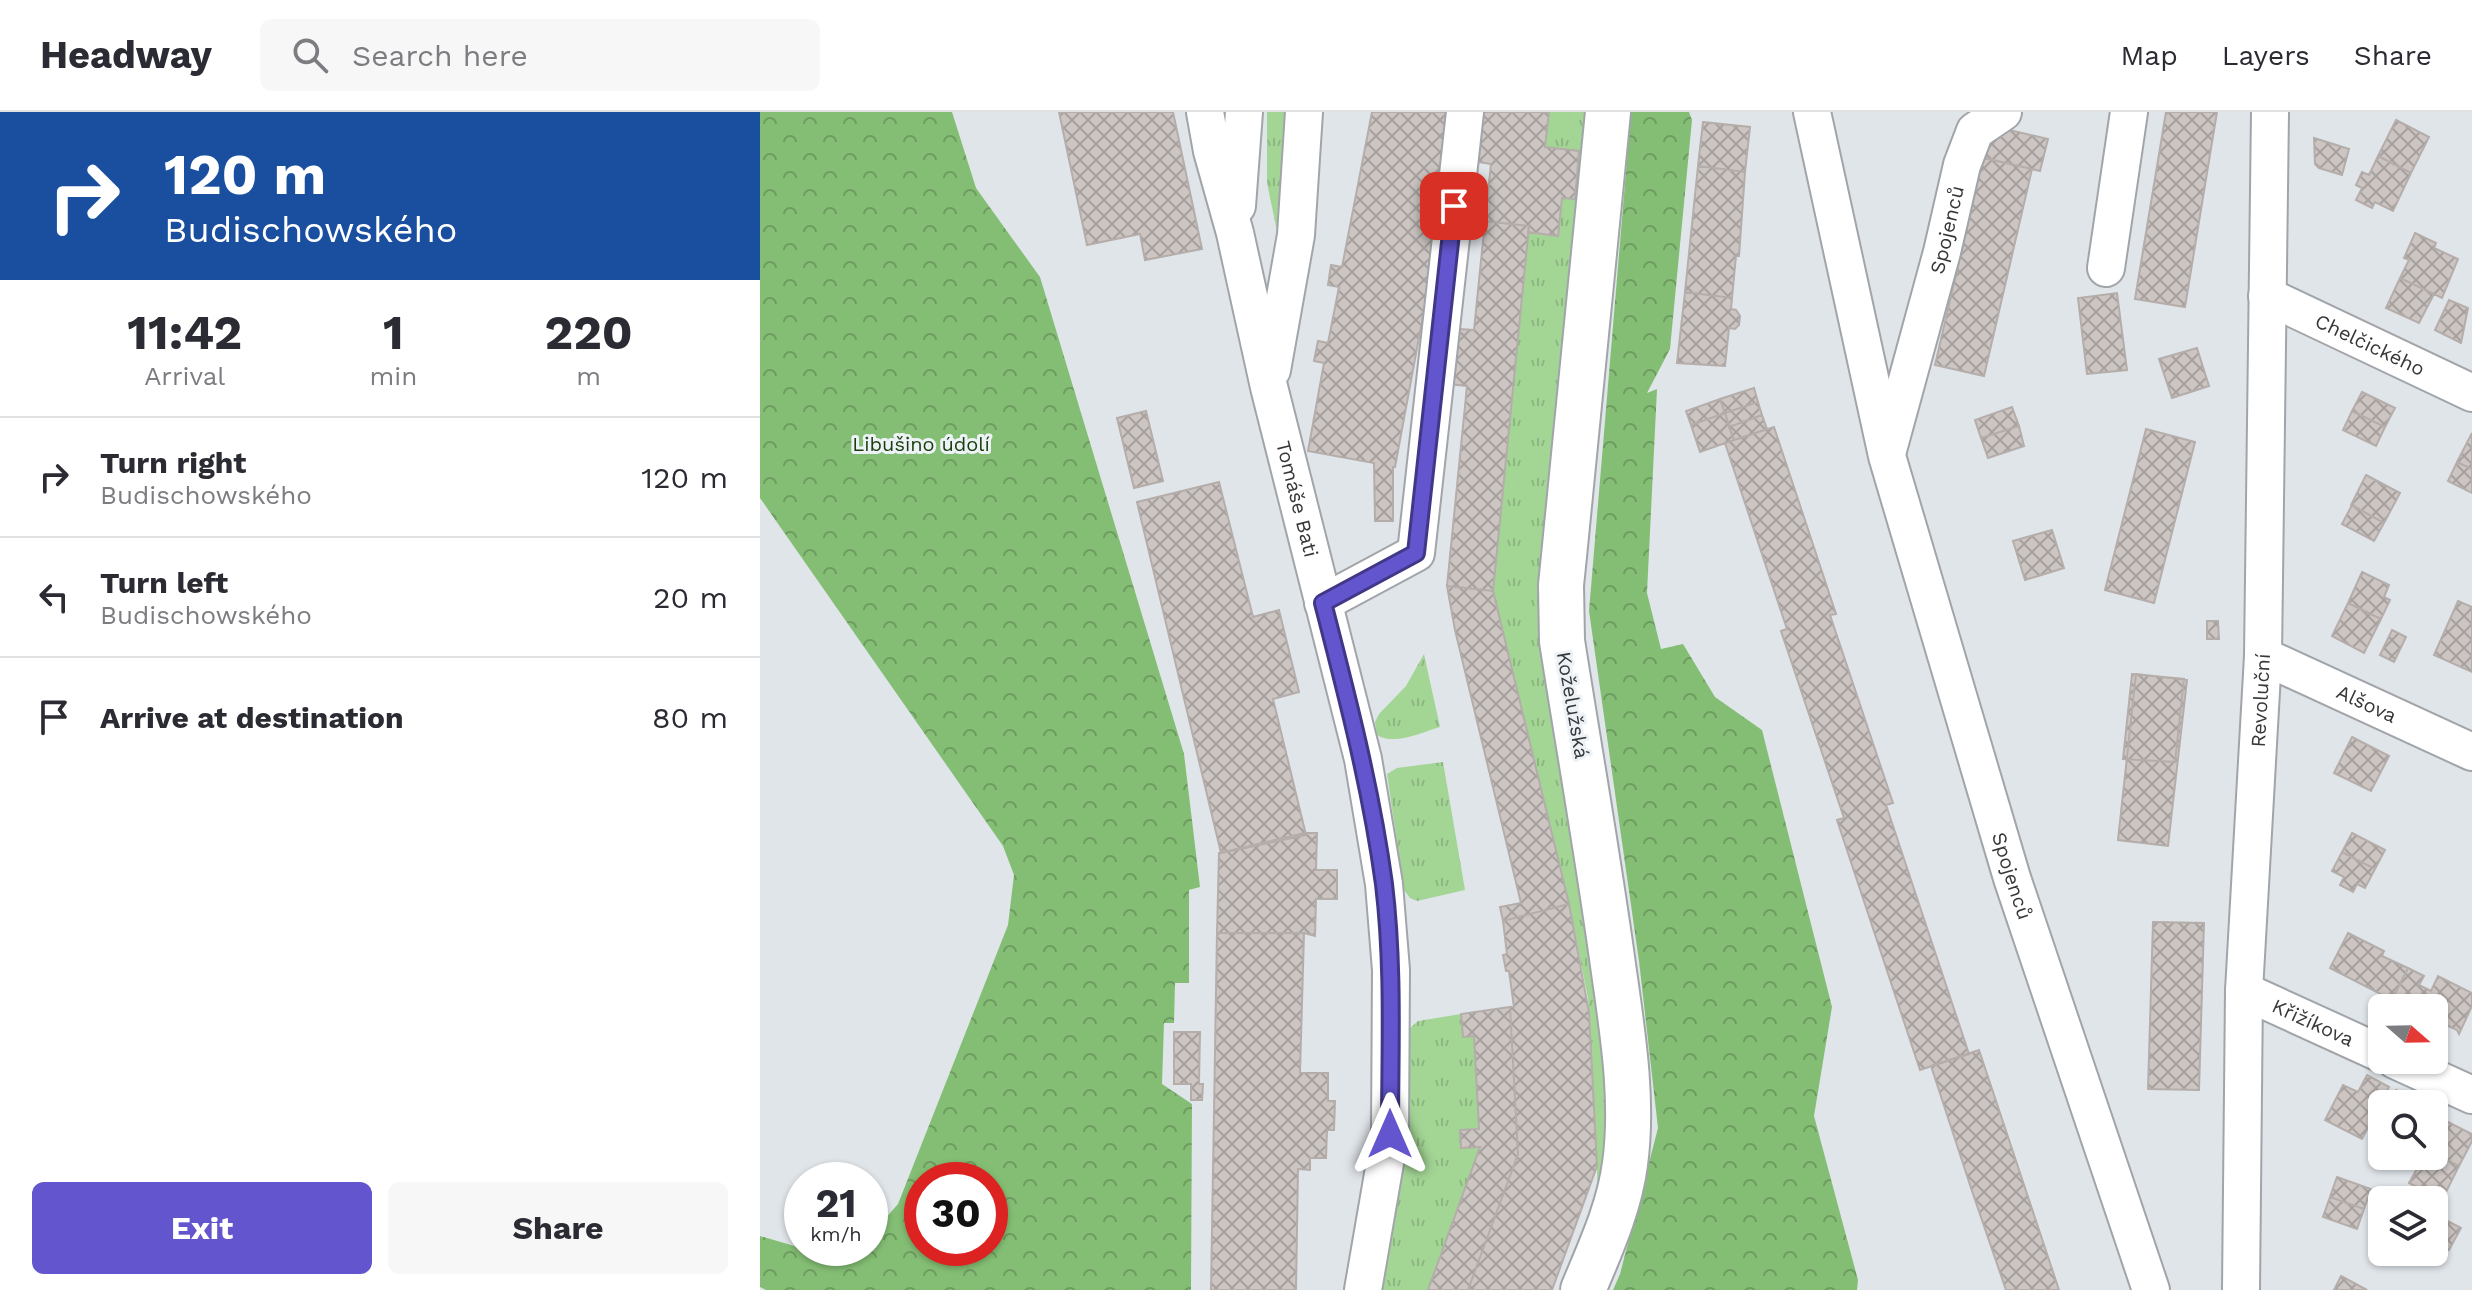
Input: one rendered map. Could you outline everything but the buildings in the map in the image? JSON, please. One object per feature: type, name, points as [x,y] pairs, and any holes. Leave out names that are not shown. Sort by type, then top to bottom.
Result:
[{"type":"main road","name":"Koželužská","points":[[1583,1290],[1615,1210],[1625,1164],[1628,1126],[1622,1032],[1596,841],[1562,641],[1561,615],[1562,571],[1608,112]]},
{"type":"street","name":"Tomáše Bati","points":[[1205,112],[1269,387],[1363,759],[1384,884],[1391,970],[1390,1134],[1363,1290]]},
{"type":"street","name":"Tomáše Bati","points":[[1235,233],[1244,112]]},
{"type":"street","points":[[1269,387],[1296,235],[1304,112]]},
{"type":"street","points":[[1323,603],[1416,553],[1465,112]]},
{"type":"street","name":"Spojenců","points":[[1812,112],[1887,456],[2012,878],[2151,1290]]},
{"type":"street","name":"Spojenců","points":[[1887,456],[1962,165],[1975,131],[2003,112]]},
{"type":"street","points":[[2106,268],[2129,112]]},
{"type":"street","name":"Revoluční","points":[[2241,1290],[2244,991],[2263,656],[2270,112]]},
{"type":"street","name":"Chelčického","points":[[2267,296],[2472,393]]},
{"type":"street","name":"Alšova","points":[[2263,656],[2472,752]]},
{"type":"street","name":"Křižíkova","points":[[2244,991],[2368,1048]]},
{"type":"street","points":[[2426,1074],[2472,1095]]},
{"type":"green space","name":"Libušino údolí","points":[[760,112],[952,112],[976,188],[1040,277],[1184,754],[1200,887],[1189,890],[1189,983],[1175,983],[1174,1023],[1164,1023],[1162,1084],[1192,1104],[1191,1290],[766,1290],[760,1287],[760,1236],[784,1243],[784,1266],[888,1266],[888,1215],[898,1204],[904,1189],[904,1266],[1008,1266],[1008,1162],[915,1162],[1008,925],[1014,875],[1003,846],[760,498]]},
{"type":"green space","points":[[1267,112],[1286,112],[1279,241],[1267,183]]},
{"type":"green space","points":[[1549,112],[1608,112],[1566,612],[1617,964],[1599,1267],[1588,998],[1569,904],[1493,591],[1528,232],[1558,236],[1562,198],[1575,199],[1579,152],[1545,147]]},
{"type":"green space","points":[[1631,112],[1689,112],[1692,120],[1670,349],[1647,393],[1657,389],[1647,593],[1661,649],[1683,644],[1715,697],[1762,730],[1832,1007],[1814,1116],[1858,1280],[1857,1290],[1613,1290],[1620,1274],[1658,1128],[1639,961],[1589,611]]},
{"type":"green space","points":[[1424,654],[1440,727],[1400,739],[1377,735],[1375,722],[1379,714],[1406,686]]},
{"type":"green space","points":[[1443,762],[1465,890],[1417,901],[1404,890],[1387,774],[1397,768]]},
{"type":"green space","points":[[1461,1014],[1463,1037],[1474,1036],[1479,1129],[1460,1130],[1461,1147],[1480,1147],[1428,1290],[1381,1290],[1408,1030],[1418,1021]]},
{"type":"route","points":[[1390,1134],[1391,970],[1384,884],[1363,759],[1323,603],[1416,553],[1454,206]]}]
